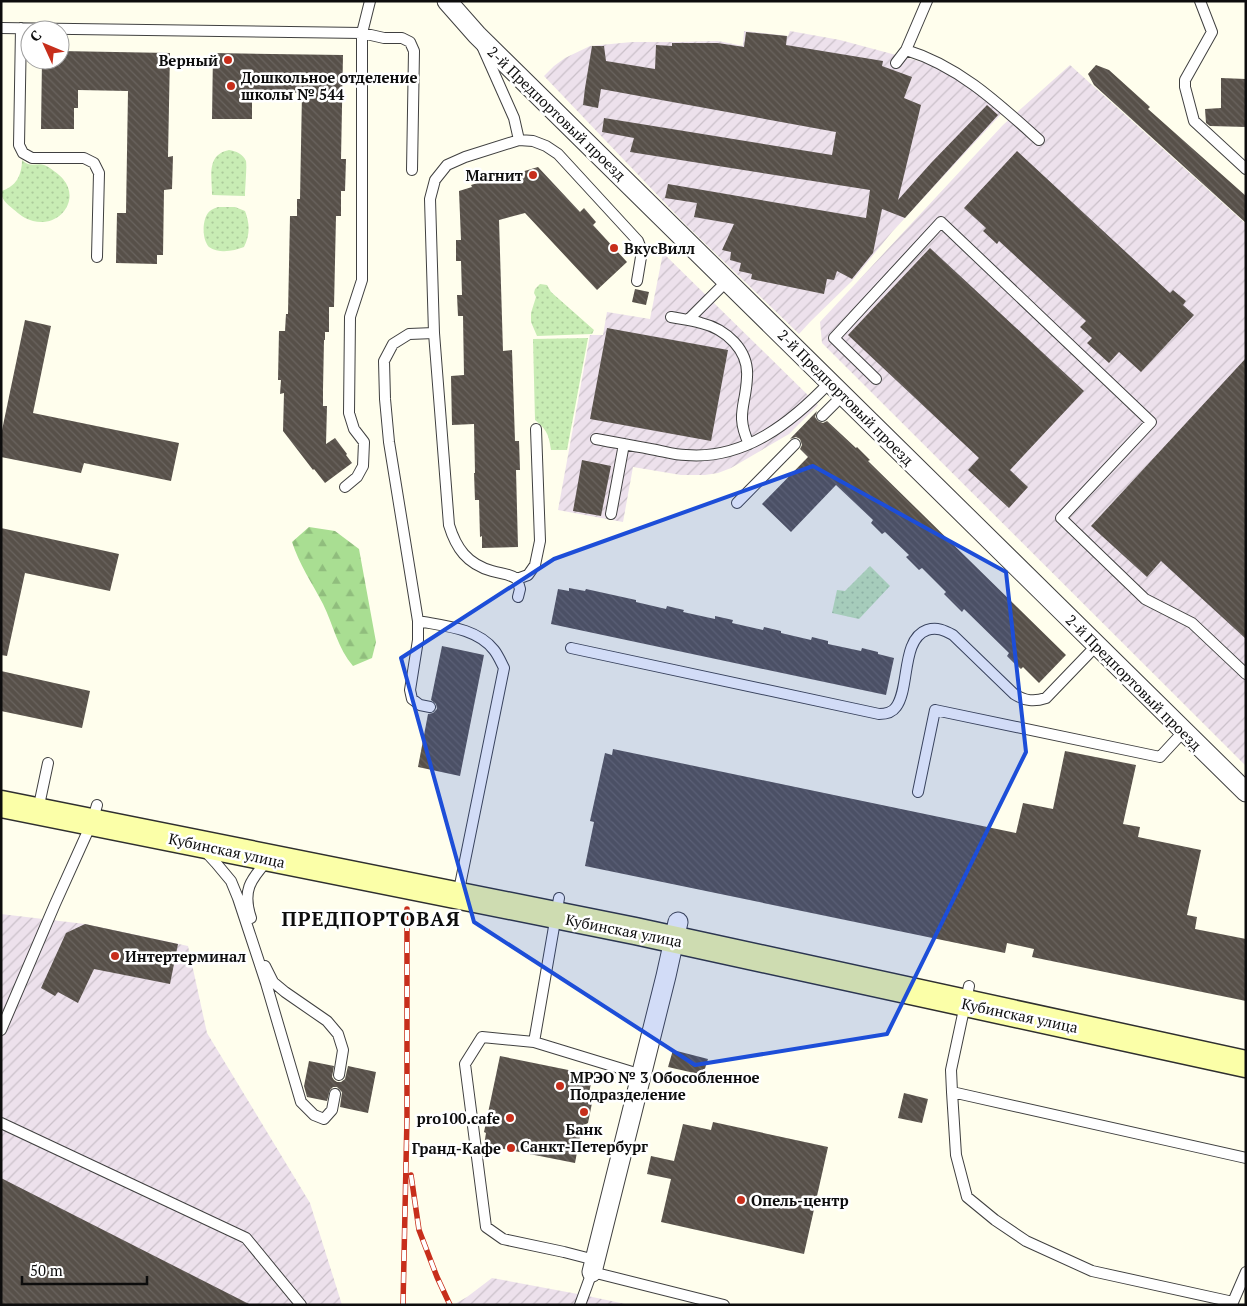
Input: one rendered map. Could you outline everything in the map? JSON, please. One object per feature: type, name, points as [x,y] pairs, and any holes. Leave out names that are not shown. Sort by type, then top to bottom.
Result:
[{"type":"main road","name":"Кубинская улица","points":[[1,786],[40,802],[676,931],[967,994],[1246,1064]]},
{"type":"main road","name":"Кубинская улица","points":[[1,804],[40,802]]},
{"type":"main road","name":"Кубинская улица","points":[[95,813],[197,844],[269,858],[460,888]]},
{"type":"main road","name":"Кубинская улица","points":[[676,931],[732,948],[1246,1046]]},
{"type":"street","name":"2-й Предпортовый проезд","points":[[447,1],[477,35],[1246,792]]},
{"type":"street","points":[[594,1266],[676,931]]},
{"type":"lane","points":[[345,487],[358,477],[363,466],[364,442],[354,429],[349,413],[350,317],[362,280],[362,33],[370,1]]},
{"type":"lane","points":[[896,63],[906,50],[928,1]]},
{"type":"lane","points":[[1200,1],[1212,32],[1185,80],[1187,96],[1194,121],[1246,169]]},
{"type":"lane","points":[[1,28],[20,28]]},
{"type":"lane","points":[[70,29],[362,33],[384,38],[402,38],[410,42],[414,51],[412,170]]},
{"type":"lane","points":[[477,35],[514,118],[520,140]]},
{"type":"lane","points":[[906,50],[918,53],[962,77],[988,95],[1039,140]]},
{"type":"lane","points":[[21,70],[19,145],[23,153],[32,158],[84,158],[94,163],[99,173],[97,258]]},
{"type":"lane","points":[[518,597],[520,588],[517,579],[510,574],[491,571],[476,564],[463,554],[454,541],[448,525],[434,333],[430,199],[435,180],[447,165],[465,156],[520,140],[533,141],[546,146],[558,154],[638,241],[642,251],[637,281]]},
{"type":"lane","points":[[876,379],[834,338],[941,222],[1151,422],[1061,518],[1145,599],[1192,623],[1246,674]]},
{"type":"lane","points":[[688,320],[727,281]]},
{"type":"lane","points":[[671,317],[703,323],[720,331],[734,342],[742,353],[747,365],[747,377],[741,418],[743,433],[749,444]]},
{"type":"lane","points":[[430,707],[420,705],[412,699],[410,690],[418,640],[418,621],[389,442],[384,361],[393,344],[409,334],[434,333]]},
{"type":"lane","points":[[822,416],[837,388]]},
{"type":"lane","points":[[596,439],[686,456],[712,455],[736,450],[762,438],[784,424],[813,400],[837,388]]},
{"type":"lane","points":[[517,579],[528,575],[535,565],[540,541],[536,428]]},
{"type":"lane","points":[[611,514],[624,444]]},
{"type":"lane","points":[[737,503],[795,444]]},
{"type":"lane","points":[[418,621],[461,630],[479,637],[494,650],[504,668],[460,888]]},
{"type":"lane","points":[[571,648],[879,714],[888,714],[896,709],[900,701],[911,649],[915,639],[923,632],[933,628],[944,630],[953,635],[1014,694],[1022,699],[1036,702],[1046,698],[1097,646]]},
{"type":"lane","points":[[918,792],[936,710],[1160,757],[1184,731]]},
{"type":"lane","points":[[40,802],[48,763]]},
{"type":"lane","points":[[1,1030],[95,813]]},
{"type":"lane","points":[[197,844],[231,881],[238,898],[266,983],[301,1102],[314,1115],[324,1119],[332,1110],[335,1094]]},
{"type":"lane","points":[[269,858],[255,874],[246,897],[267,970],[273,982],[327,1021],[338,1034],[344,1050],[339,1075]]},
{"type":"lane","points":[[534,1042],[558,907]]},
{"type":"lane","points":[[967,994],[951,1070],[956,1155],[967,1197],[994,1220],[1026,1241],[1092,1271],[1233,1302],[1246,1272]]},
{"type":"lane","points":[[642,1075],[534,1042],[482,1037],[465,1064],[486,1227],[504,1239],[564,1252],[594,1266],[724,1305]]},
{"type":"lane","points":[[952,1092],[1246,1158]]},
{"type":"lane","points":[[1,1123],[246,1238],[301,1305]]},
{"type":"lane","points":[[581,1300],[594,1266]]},
{"type":"highlighted area","points":[[813,466],[1006,572],[1026,752],[887,1034],[695,1065],[474,922],[401,658],[554,559]]},
{"type":"shaded area","points":[[744,31],[788,36],[790,31],[840,40],[937,66],[965,83],[1002,113],[892,232],[852,281],[799,334],[686,225],[544,76],[565,58],[590,46],[632,42],[718,41],[743,46]]},
{"type":"shaded area","points":[[1070,65],[1246,224],[1246,766],[822,343],[820,322],[1003,125]]},
{"type":"shaded area","points":[[663,253],[818,405],[789,434],[731,468],[718,473],[681,475],[633,467],[623,522],[558,510],[590,335],[603,335],[607,312],[650,319]]},
{"type":"shaded area","points":[[1,914],[85,924],[188,946],[207,1033],[310,1203],[342,1305],[1,1305]]},
{"type":"shaded area","points":[[492,1278],[583,1295],[630,1305],[453,1305]]},
{"type":"green space","points":[[229,150],[239,153],[246,161],[245,196],[212,195],[211,174],[214,161],[217,156]]},
{"type":"green space","points":[[22,160],[30,165],[40,164],[46,166],[63,179],[70,195],[68,203],[59,216],[42,222],[33,221],[18,213],[3,199],[1,191],[11,187],[17,180],[21,171]]},
{"type":"green space","points":[[218,207],[235,207],[245,211],[249,229],[244,247],[231,251],[217,251],[207,244],[204,235],[206,216]]},
{"type":"green space","points":[[540,284],[547,285],[551,292],[594,330],[592,334],[537,336],[531,322],[531,313],[536,297],[535,289]]},
{"type":"green space","points":[[588,338],[567,450],[551,450],[547,433],[535,420],[533,339]]},
{"type":"green space","points":[[309,527],[335,531],[359,549],[376,642],[372,658],[353,666],[340,644],[323,604],[302,566],[292,542]]},
{"type":"green space","points":[[870,566],[890,586],[859,619],[832,613],[837,590],[845,591]]},
{"type":"building","points":[[746,32],[787,36],[786,45],[883,61],[882,66],[912,77],[904,98],[921,105],[898,200],[987,105],[998,115],[905,218],[882,209],[873,253],[852,279],[837,271],[834,280],[827,279],[824,294],[751,279],[752,274],[739,271],[741,263],[730,260],[731,252],[722,250],[734,224],[694,217],[697,203],[665,198],[668,184],[866,218],[870,190],[630,152],[634,138],[602,132],[604,118],[832,155],[836,132],[601,89],[598,108],[583,105],[592,46],[604,46],[606,61],[655,69],[656,45],[672,46],[672,43],[718,43],[744,47]]},
{"type":"building","points":[[70,51],[170,53],[168,157],[173,156],[172,189],[164,190],[163,255],[157,255],[157,264],[116,263],[117,213],[126,213],[128,91],[78,90],[78,108],[74,108],[74,129],[41,129],[42,70],[70,70]]},
{"type":"building","points":[[213,53],[343,55],[341,159],[346,159],[345,191],[341,191],[341,216],[336,216],[334,307],[329,307],[329,332],[325,332],[324,340],[323,406],[327,406],[326,444],[335,438],[352,463],[325,483],[283,431],[284,393],[280,394],[281,380],[278,380],[279,331],[285,331],[286,314],[288,314],[290,216],[297,216],[297,199],[300,199],[302,93],[252,92],[252,119],[212,119]]},
{"type":"building","points":[[1096,65],[1109,70],[1150,107],[1148,109],[1246,196],[1246,223],[1094,85],[1088,74]]},
{"type":"building","points":[[1221,78],[1246,79],[1246,127],[1210,126],[1206,123],[1205,109],[1221,108]]},
{"type":"building","points":[[1017,151],[1170,293],[1173,290],[1186,301],[1183,305],[1194,315],[1141,372],[1119,352],[1109,363],[1087,343],[1092,338],[1080,327],[1086,321],[999,241],[997,244],[983,231],[986,228],[964,208]]},
{"type":"building","points":[[538,167],[580,212],[584,208],[596,222],[593,225],[627,262],[597,290],[525,213],[499,220],[503,351],[512,350],[515,441],[519,441],[520,470],[516,470],[518,547],[482,548],[479,500],[475,500],[474,424],[452,425],[451,376],[464,375],[463,316],[458,316],[457,295],[462,295],[461,261],[456,261],[456,240],[461,240],[459,191],[472,187],[471,185],[510,173],[511,175]]},
{"type":"building","points":[[930,248],[1084,391],[1010,470],[1028,487],[1009,508],[968,470],[979,458],[848,335]]},
{"type":"building","points":[[635,289],[649,292],[646,305],[632,302]]},
{"type":"building","points":[[25,320],[51,326],[33,413],[179,443],[171,481],[84,463],[81,473],[1,457],[1,435]]},
{"type":"building","points":[[607,328],[728,350],[711,441],[590,419]]},
{"type":"building","points":[[1246,358],[1246,639],[1161,561],[1147,577],[1091,526]]},
{"type":"building","points":[[817,411],[815,417],[818,421],[823,423],[827,421],[857,447],[870,460],[868,461],[1066,655],[1039,683],[1023,667],[1021,669],[1014,663],[1007,656],[1009,653],[964,609],[962,612],[944,594],[946,592],[922,568],[919,570],[906,557],[909,555],[885,532],[882,534],[871,523],[873,520],[836,485],[791,532],[762,504],[808,457],[800,449],[802,445],[800,439],[796,437],[790,439]]},
{"type":"building","points":[[582,460],[611,466],[601,516],[573,511]]},
{"type":"building","points":[[1,528],[119,554],[110,591],[25,573],[7,656],[1,655]]},
{"type":"building","points":[[569,588],[585,591],[586,589],[666,609],[667,606],[684,610],[683,612],[715,619],[715,616],[733,620],[732,623],[763,630],[764,627],[811,640],[812,637],[828,641],[828,644],[861,651],[862,648],[878,652],[878,654],[894,658],[886,695],[551,624],[558,589],[569,591]]},
{"type":"building","points":[[442,646],[484,655],[460,776],[418,767],[428,714],[433,713],[437,709],[436,704],[431,700]]},
{"type":"building","points":[[1,671],[90,691],[82,728],[1,711]]},
{"type":"building","points":[[613,749],[1016,833],[1023,803],[1053,809],[1065,751],[1136,765],[1123,824],[1140,827],[1138,837],[1201,850],[1187,915],[1197,917],[1195,929],[1246,939],[1246,1001],[1032,957],[1034,949],[1007,943],[1005,953],[585,866],[594,822],[590,821],[605,753],[612,755]]},
{"type":"building","name":"Интертерминал","points":[[85,924],[178,944],[170,984],[94,969],[78,1003],[58,992],[55,996],[41,988],[66,933]]},
{"type":"building","points":[[673,1050],[708,1059],[703,1075],[668,1067]]},
{"type":"building","points":[[500,1056],[593,1075],[588,1097],[592,1103],[588,1123],[582,1126],[575,1163],[484,1145],[486,1133],[484,1132]]},
{"type":"building","points":[[309,1061],[334,1066],[332,1077],[337,1082],[345,1079],[348,1066],[376,1072],[368,1113],[340,1107],[342,1092],[337,1087],[333,1087],[330,1090],[327,1101],[307,1097],[304,1086]]},
{"type":"building","points":[[904,1093],[928,1099],[922,1123],[898,1118]]},
{"type":"building","name":"Опель-центр","points":[[713,1122],[828,1147],[804,1254],[661,1222],[671,1179],[647,1174],[651,1156],[674,1161],[683,1124],[711,1130]]},
{"type":"building","points":[[1,1178],[251,1305],[1,1305]]},
{"type":"railway","points":[[403,1305],[407,1117],[407,909]]},
{"type":"railway","points":[[411,1175],[419,1230],[450,1305]]},
{"type":"place","name":"Верный","points":[[228,60]]},
{"type":"place","name":"Дошкольное отделение школы № 544","points":[[231,86]]},
{"type":"place","name":"Магнит","points":[[533,175]]},
{"type":"place","name":"ВкусВилл","points":[[614,248]]},
{"type":"place","name":"Интертерминал","points":[[115,956]]},
{"type":"place","name":"МРЭО № 3 Обособленное Подразделение","points":[[560,1086]]},
{"type":"place","name":"Банк Санкт-Петербург","points":[[584,1112]]},
{"type":"place","name":"pro100.cafe","points":[[510,1118]]},
{"type":"place","name":"Гранд-Кафе","points":[[511,1148]]},
{"type":"place","name":"Опель-центр","points":[[741,1200]]},
{"type":"district","name":"ПРЕДПОРТОВАЯ","points":[[371,918]]}]
